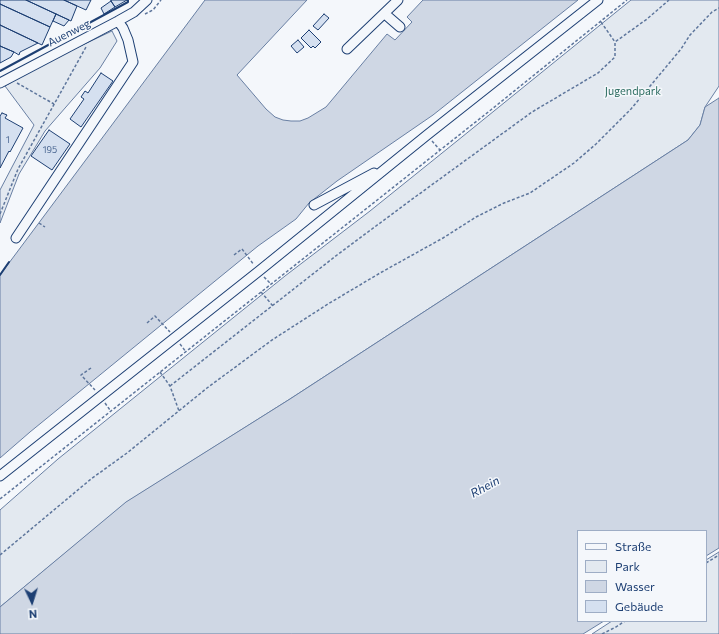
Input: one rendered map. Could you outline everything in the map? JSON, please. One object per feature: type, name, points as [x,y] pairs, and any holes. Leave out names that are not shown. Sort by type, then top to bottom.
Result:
[{"type":"street","name":"Auenweg","points":[[3,81],[134,12],[147,0]]},
{"type":"street","points":[[347,49],[398,0]]},
{"type":"street","points":[[0,476],[598,0]]},
{"type":"street","points":[[385,14],[400,27]]},
{"type":"street","points":[[16,238],[133,62],[128,40],[118,21]]},
{"type":"street","points":[[314,205],[395,162]]},
{"type":"path","points":[[152,10],[161,0]]},
{"type":"path","points":[[0,499],[627,0]]},
{"type":"path","points":[[615,42],[647,19],[669,0]]},
{"type":"path","points":[[0,555],[91,479],[127,453],[248,357],[328,304],[380,273],[443,238],[476,217],[504,203],[530,193],[574,163],[631,110],[681,49],[690,35],[712,12],[719,8]]},
{"type":"path","points":[[170,386],[337,255],[519,122],[560,95],[598,73],[615,57],[615,42],[601,22]]},
{"type":"path","points":[[0,214],[18,170],[87,45]]},
{"type":"path","points":[[3,81],[54,104]]},
{"type":"path","points":[[427,135],[440,150]]},
{"type":"path","points":[[39,223],[45,227]]},
{"type":"path","points":[[234,255],[242,249],[259,271]]},
{"type":"path","points":[[261,292],[272,306]]},
{"type":"path","points":[[148,324],[156,316],[175,337]]},
{"type":"path","points":[[91,368],[81,376],[101,397]]},
{"type":"path","points":[[160,372],[170,386],[179,411]]},
{"type":"path","points":[[707,563],[719,555]]},
{"type":"path","points":[[602,634],[624,622]]},
{"type":"green space","name":"Jugendpark","points":[[631,0],[719,0],[719,86],[705,107],[700,125],[688,140],[290,399],[127,502],[0,607],[0,510],[58,459],[285,276],[370,211]]},
{"type":"green space","points":[[112,31],[117,41],[100,68],[45,131],[19,174],[0,223],[0,190],[34,125],[5,86],[42,64]]},
{"type":"green space","points":[[719,552],[719,634],[592,634],[610,622],[707,622],[707,559]]},
{"type":"water","points":[[205,0],[307,0],[237,75],[266,109],[275,117],[283,120],[300,121],[326,107],[387,34],[395,40],[412,22],[407,17],[423,0],[578,0],[433,115],[337,181],[309,203],[296,219],[258,246],[0,458],[0,275]]},
{"type":"water","name":"Rhein","points":[[719,98],[719,548],[707,555],[707,530],[577,530],[577,622],[602,622],[583,634],[0,634],[0,607],[126,502],[290,399],[688,140],[700,125],[705,107]]},
{"type":"building","points":[[0,0],[26,0],[56,14],[50,27],[0,4]]},
{"type":"building","points":[[26,0],[64,0],[77,6],[71,21]]},
{"type":"building","points":[[64,0],[91,0],[86,10]]},
{"type":"building","points":[[111,0],[127,0],[115,7]]},
{"type":"building","points":[[111,1],[115,7],[104,14],[101,8]]},
{"type":"building","points":[[0,4],[50,27],[42,45],[0,25]]},
{"type":"building","points":[[56,14],[69,20],[64,26],[53,21]]},
{"type":"building","points":[[324,14],[329,18],[318,30],[313,26]]},
{"type":"building","points":[[0,25],[38,43],[20,52],[19,55],[0,46]]},
{"type":"building","points":[[309,30],[321,42],[315,48],[313,46],[311,48],[301,38]]},
{"type":"building","points":[[298,40],[304,47],[297,53],[291,46]]},
{"type":"building","points":[[0,46],[14,52],[11,57],[0,63]]},
{"type":"building","points":[[101,73],[113,81],[81,127],[70,119],[84,99],[81,97],[85,91],[88,93]]},
{"type":"building","points":[[2,113],[7,115],[5,118],[23,128],[0,168],[0,116]]},
{"type":"building","points":[[49,130],[70,144],[52,170],[31,156]]},
{"type":"wall","points":[[0,71],[128,2],[128,0]]},
{"type":"wall","points":[[0,275],[9,262]]}]
